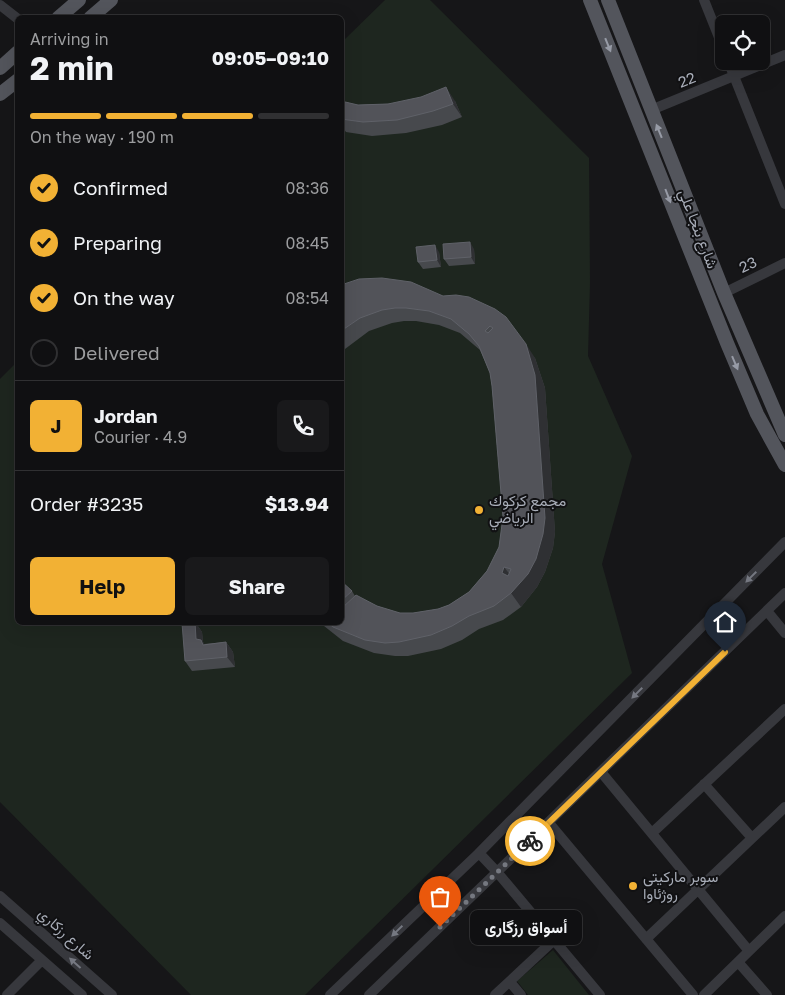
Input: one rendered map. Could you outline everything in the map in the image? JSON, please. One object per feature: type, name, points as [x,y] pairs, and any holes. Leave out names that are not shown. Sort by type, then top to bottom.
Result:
[{"type":"main road","points":[[62,15],[79,0]]},
{"type":"main road","points":[[94,15],[111,0]]},
{"type":"main road","name":"شارع بنجا علي","points":[[590,0],[726,344],[757,414],[785,465]]},
{"type":"main road","name":"شارع بنجا علي","points":[[608,0],[724,293],[785,435]]},
{"type":"main road","points":[[0,68],[15,55]]},
{"type":"main road","points":[[0,94],[15,82]]},
{"type":"main road","points":[[726,344],[743,337]]},
{"type":"street","points":[[704,0],[715,28]]},
{"type":"street","points":[[0,5],[15,17]]},
{"type":"street","name":"22","points":[[651,110],[785,55]]},
{"type":"street","points":[[731,70],[785,204]]},
{"type":"street","name":"23","points":[[724,293],[785,263]]},
{"type":"street","points":[[330,995],[479,853],[785,542]]},
{"type":"street","points":[[369,995],[785,593]]},
{"type":"street","points":[[767,611],[785,633]]},
{"type":"street","points":[[652,834],[785,709]]},
{"type":"street","points":[[601,772],[749,951]]},
{"type":"street","points":[[704,784],[752,838]]},
{"type":"street","points":[[646,939],[785,807]]},
{"type":"street","points":[[549,823],[693,995]]},
{"type":"street","points":[[479,853],[600,995]]},
{"type":"street","name":"شارع رزكاري","points":[[0,896],[112,995]]},
{"type":"street","points":[[704,995],[785,916]]},
{"type":"street","points":[[0,923],[82,995]]},
{"type":"street","points":[[495,995],[554,940]]},
{"type":"street","points":[[6,995],[42,960]]},
{"type":"street","points":[[738,962],[767,995]]},
{"type":"street","points":[[510,982],[521,995]]},
{"type":"shaded area","name":"مجمع كركوك الرياضي","points":[[385,0],[430,0],[589,158],[590,283],[588,356],[632,456],[602,564],[632,673],[305,995],[191,995],[0,802],[0,379],[15,364],[15,625],[344,625],[344,40]]},
{"type":"shaded area","points":[[553,950],[589,995],[528,995],[517,981]]},
{"type":"building","points":[[446,87],[453,104],[397,120],[363,122],[344,119],[344,102],[358,105],[388,104],[421,97]]},
{"type":"building","points":[[470,242],[471,257],[444,259],[443,244]]},
{"type":"building","points":[[435,245],[437,260],[418,262],[416,247]]},
{"type":"building","points":[[382,278],[411,282],[443,296],[469,297],[495,309],[506,317],[526,344],[535,375],[545,518],[536,559],[528,574],[511,593],[494,606],[431,635],[399,642],[385,643],[365,640],[331,625],[344,625],[344,606],[356,595],[377,606],[400,613],[438,609],[449,605],[469,592],[487,571],[499,547],[503,517],[492,386],[490,373],[479,346],[469,334],[451,319],[429,311],[395,308],[382,310],[360,318],[344,329],[344,284],[359,279]],"holes":[[[490,326],[493,328],[488,333],[485,331]],[[504,567],[511,569],[508,576],[502,573]]]},
{"type":"building","points":[[344,584],[352,591],[344,598]]},
{"type":"building","points":[[182,625],[195,625],[196,639],[201,640],[203,645],[226,642],[227,657],[185,661]]},
{"type":"way so far","points":[[440,927],[530,841]]},
{"type":"place","name":"مجمع كركوك الرياضي","points":[[479,510]]},
{"type":"place","name":"سوبر ماركيتى روژئاوا","points":[[633,886]]},
{"type":"place","name":"أسواق رزگارى","points":[[440,927]]},
{"type":"route","points":[[530,841],[725,652]]}]
